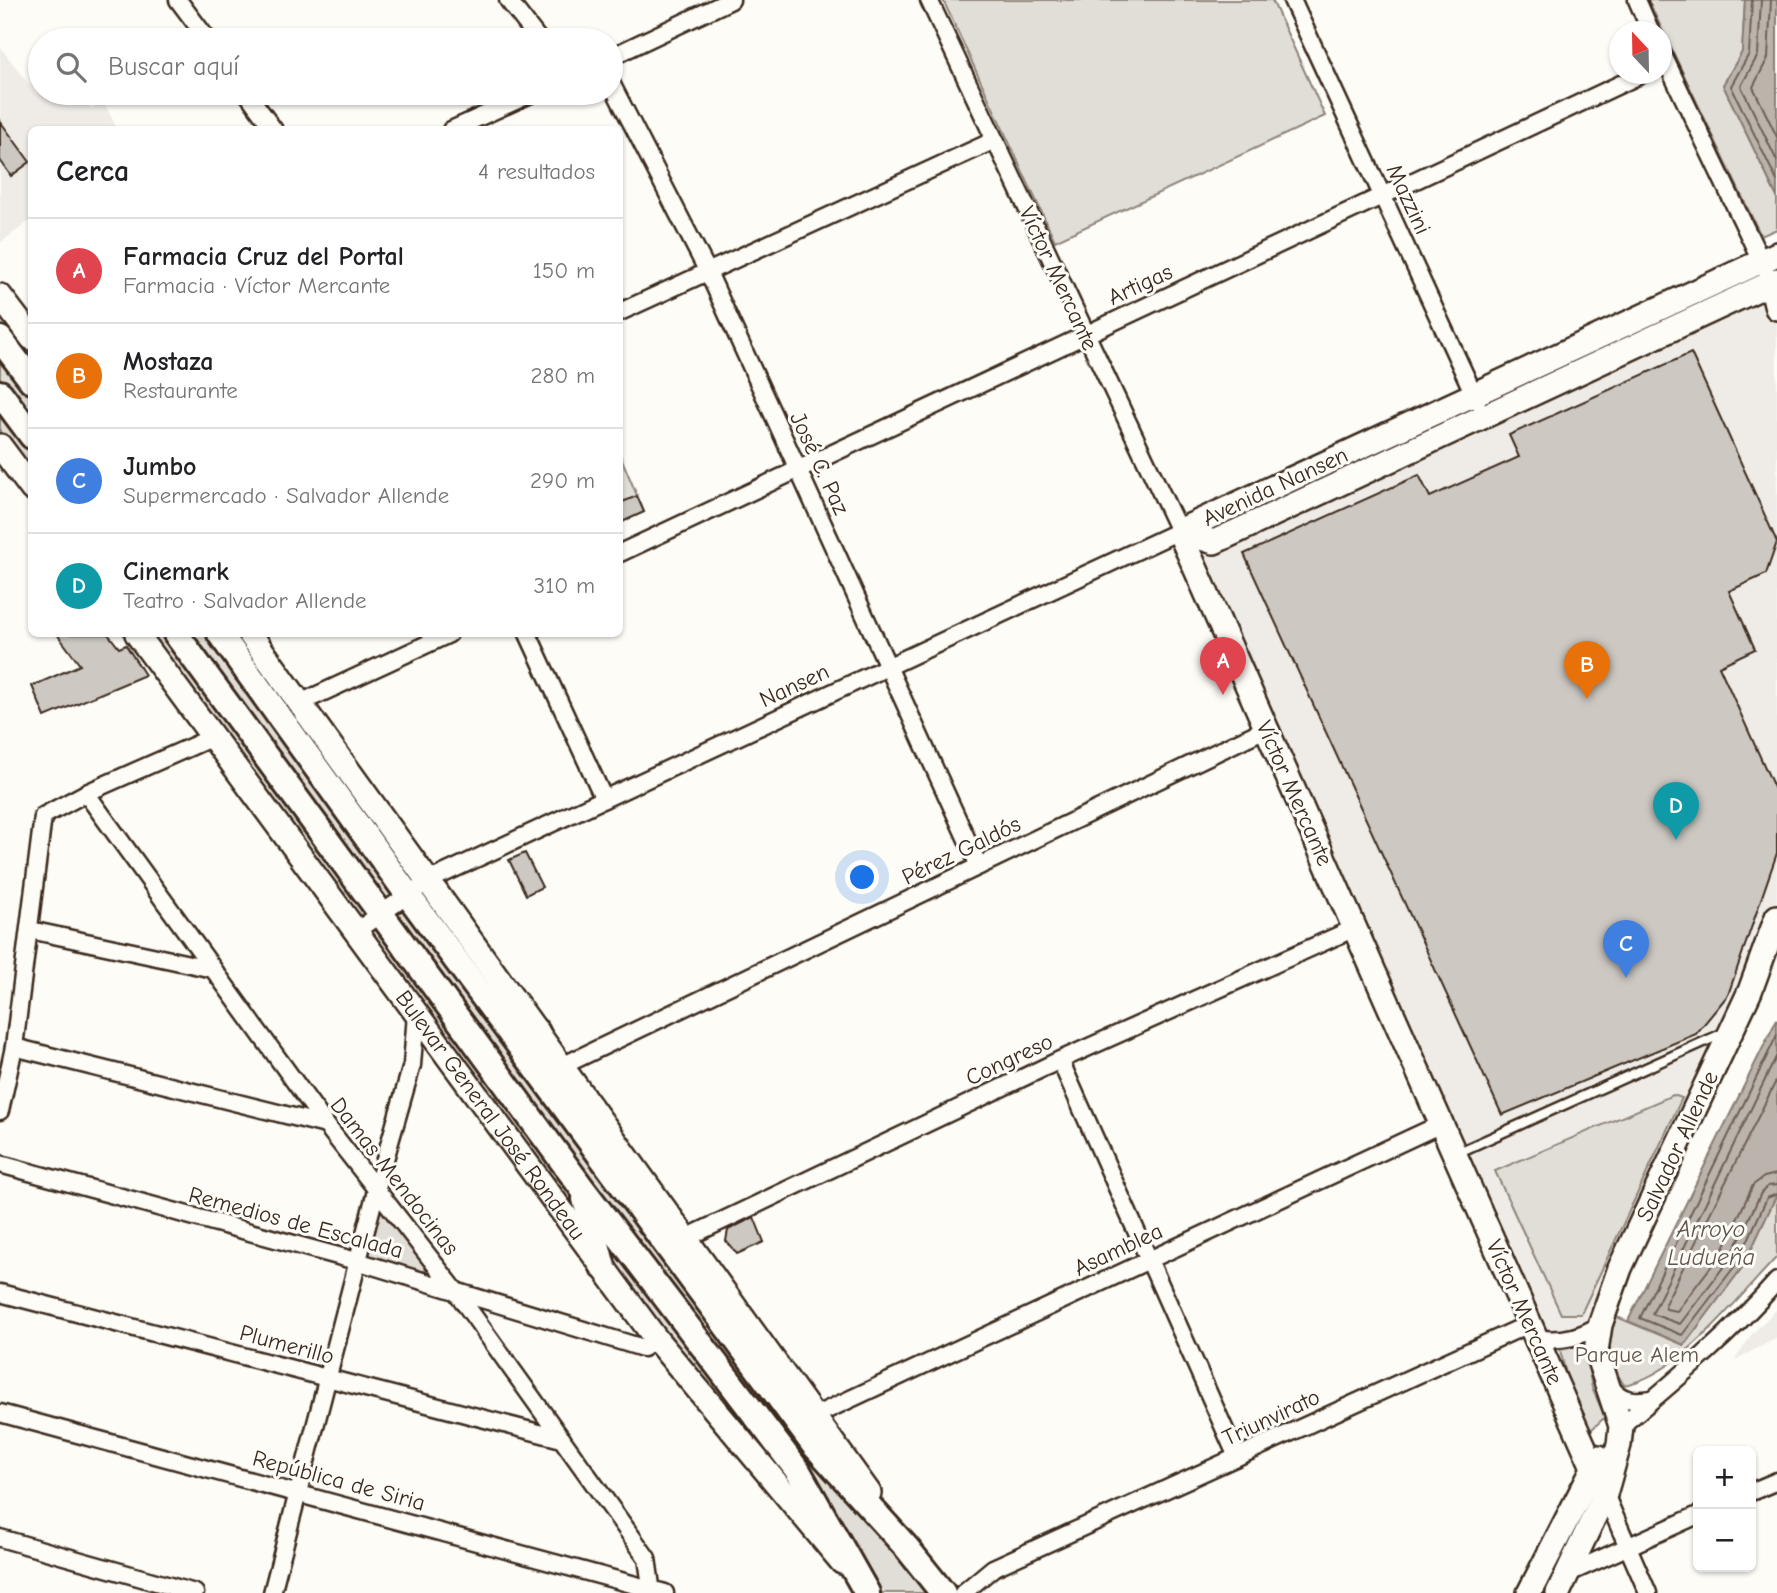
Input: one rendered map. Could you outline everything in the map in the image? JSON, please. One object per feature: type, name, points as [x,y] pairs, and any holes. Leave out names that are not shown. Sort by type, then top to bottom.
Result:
[{"type":"main road","points":[[0,338],[28,376]]},
{"type":"main road","points":[[0,393],[28,431]]},
{"type":"main road","name":"Bulevar General José Rondeau","points":[[178,637],[582,1188],[798,1471],[864,1588]]},
{"type":"main road","points":[[222,637],[418,888],[575,1118],[814,1445],[907,1548],[943,1593]]},
{"type":"main road","points":[[232,637],[242,663]]},
{"type":"main road","points":[[537,1032],[575,1118]]},
{"type":"main road","points":[[582,1188],[603,1267]]},
{"type":"street","points":[[178,0],[199,28]]},
{"type":"street","points":[[508,0],[530,28]]},
{"type":"street","points":[[623,51],[730,0]]},
{"type":"street","name":"Víctor Mercante","points":[[929,0],[1179,531],[1594,1465],[1648,1593]]},
{"type":"street","name":"Mazzini","points":[[1292,0],[1485,416]]},
{"type":"street","points":[[1637,0],[1646,21]]},
{"type":"street","points":[[1672,77],[1769,257],[1777,308]]},
{"type":"street","name":"Artigas","points":[[623,552],[1621,84]]},
{"type":"street","points":[[256,105],[271,126]]},
{"type":"street","points":[[460,126],[506,105]]},
{"type":"street","name":"José C. Paz","points":[[622,105],[708,272],[979,866]]},
{"type":"street","points":[[623,311],[995,140]]},
{"type":"street","name":"Avenida Nansen","points":[[1179,531],[1769,257]]},
{"type":"street","name":"Avenida Nansen","points":[[1179,531],[1214,542],[1774,281]]},
{"type":"street","points":[[0,296],[28,327]]},
{"type":"street","points":[[0,338],[28,328]]},
{"type":"street","points":[[0,446],[28,484]]},
{"type":"street","name":"Nansen","points":[[418,888],[1179,531]]},
{"type":"street","name":"Bulevar General José Rondeau","points":[[139,637],[656,1339],[864,1588]]},
{"type":"street","points":[[252,637],[300,703],[418,888],[537,1032],[907,1548]]},
{"type":"street","points":[[300,703],[443,637]]},
{"type":"street","points":[[529,637],[604,799]]},
{"type":"street","name":"Pérez Galdós","points":[[562,1066],[1267,729]]},
{"type":"street","points":[[0,1111],[13,1047],[43,816],[86,793],[213,737]]},
{"type":"street","name":"Damas Mendocinas","points":[[86,793],[326,1125],[455,1290],[647,1558],[656,1592]]},
{"type":"street","points":[[356,931],[418,888]]},
{"type":"street","name":"Salvador Allende","points":[[1620,1435],[1597,1351],[1600,1325],[1620,1268],[1732,1029],[1777,917]]},
{"type":"street","name":"Congreso","points":[[686,1238],[1060,1060],[1355,928]]},
{"type":"street","points":[[30,930],[213,969]]},
{"type":"street","points":[[272,1593],[360,1262],[377,1187],[412,1065],[416,1014],[403,994]]},
{"type":"street","points":[[13,1047],[326,1125]]},
{"type":"street","points":[[1060,1060],[1237,1458]]},
{"type":"street","name":"Asamblea","points":[[814,1416],[1441,1124]]},
{"type":"street","name":"Remedios de Escalada","points":[[0,1164],[360,1262],[643,1348],[656,1339]]},
{"type":"street","points":[[1529,1593],[1594,1465],[1654,1398],[1748,1315],[1777,1281]]},
{"type":"street","name":"Plumerillo","points":[[0,1293],[562,1439]]},
{"type":"street","points":[[1530,1324],[1541,1339],[1559,1341],[1581,1337],[1600,1325]]},
{"type":"street","name":"Triunvirato","points":[[963,1593],[993,1568],[1530,1324]]},
{"type":"street","points":[[1603,1378],[1615,1395],[1634,1402],[1654,1398]]},
{"type":"street","name":"República de Siria","points":[[0,1413],[656,1592]]},
{"type":"street","points":[[1562,1583],[1605,1494],[1620,1435]]},
{"type":"street","points":[[1756,1490],[1777,1480]]},
{"type":"street","points":[[1562,1583],[1627,1546],[1693,1517]]},
{"type":"street","points":[[0,1538],[195,1593]]},
{"type":"lane","points":[[1455,1154],[1732,1029]]},
{"type":"shaded area","points":[[0,47],[28,83],[28,105],[90,105],[92,109],[97,105],[105,105],[116,126],[28,126],[28,222],[0,243]]},
{"type":"shaded area","points":[[1771,283],[1777,308],[1777,917],[1600,1325],[1541,1339],[1179,531],[1214,542]]},
{"type":"shaded area","points":[[1777,1309],[1777,1338],[1735,1360],[1752,1334]]},
{"type":"green space","points":[[943,0],[1272,0],[1325,116],[1055,241]]},
{"type":"green space","points":[[1648,0],[1745,0],[1742,52],[1723,85],[1777,197],[1777,229],[1761,236],[1672,50],[1672,21],[1658,21]]},
{"type":"green space","points":[[0,296],[28,334],[28,485],[0,446]]},
{"type":"green space","points":[[623,462],[644,512],[623,522]]},
{"type":"green space","points":[[139,637],[252,637],[943,1593],[867,1593],[656,1339]]},
{"type":"green space","points":[[1673,1095],[1682,1098],[1581,1314],[1561,1314],[1495,1171]]},
{"type":"green space","name":"Parque Alem","points":[[1777,1194],[1777,1257],[1726,1313],[1686,1351],[1645,1379],[1624,1385],[1610,1352],[1612,1315],[1684,1345],[1744,1265]]},
{"type":"green space","points":[[381,1204],[429,1264],[423,1273],[369,1257]]},
{"type":"green space","points":[[1584,1345],[1592,1388],[1605,1417],[1590,1431],[1568,1382],[1560,1350]]},
{"type":"water","points":[[1745,0],[1777,0],[1777,197],[1723,85],[1742,52]]},
{"type":"water","name":"Arroyo Ludueña","points":[[1777,1019],[1777,1194],[1744,1265],[1684,1345],[1628,1321]]},
{"type":"building","points":[[0,121],[28,159],[28,163],[11,176],[0,160]]},
{"type":"building","points":[[1691,353],[1777,542],[1766,574],[1729,591],[1755,649],[1719,666],[1777,794],[1777,853],[1728,995],[1696,1034],[1502,1115],[1244,554],[1419,475],[1430,497],[1519,457],[1509,435]]},
{"type":"building","points":[[637,496],[644,512],[623,522],[623,502]]},
{"type":"building","points":[[59,637],[110,637],[119,648],[126,645],[145,675],[45,717],[32,686],[80,665]]},
{"type":"building","points":[[525,853],[542,887],[526,895],[509,860]]},
{"type":"building","points":[[754,1217],[764,1242],[737,1254],[726,1241],[728,1230]]},
{"type":"place","name":"Farmacia Cruz del Portal","points":[[1223,695]]},
{"type":"place","name":"Mostaza","points":[[1587,699]]},
{"type":"place","name":"Cinemark","points":[[1676,840]]},
{"type":"place","name":"Jumbo","points":[[1626,978]]}]
